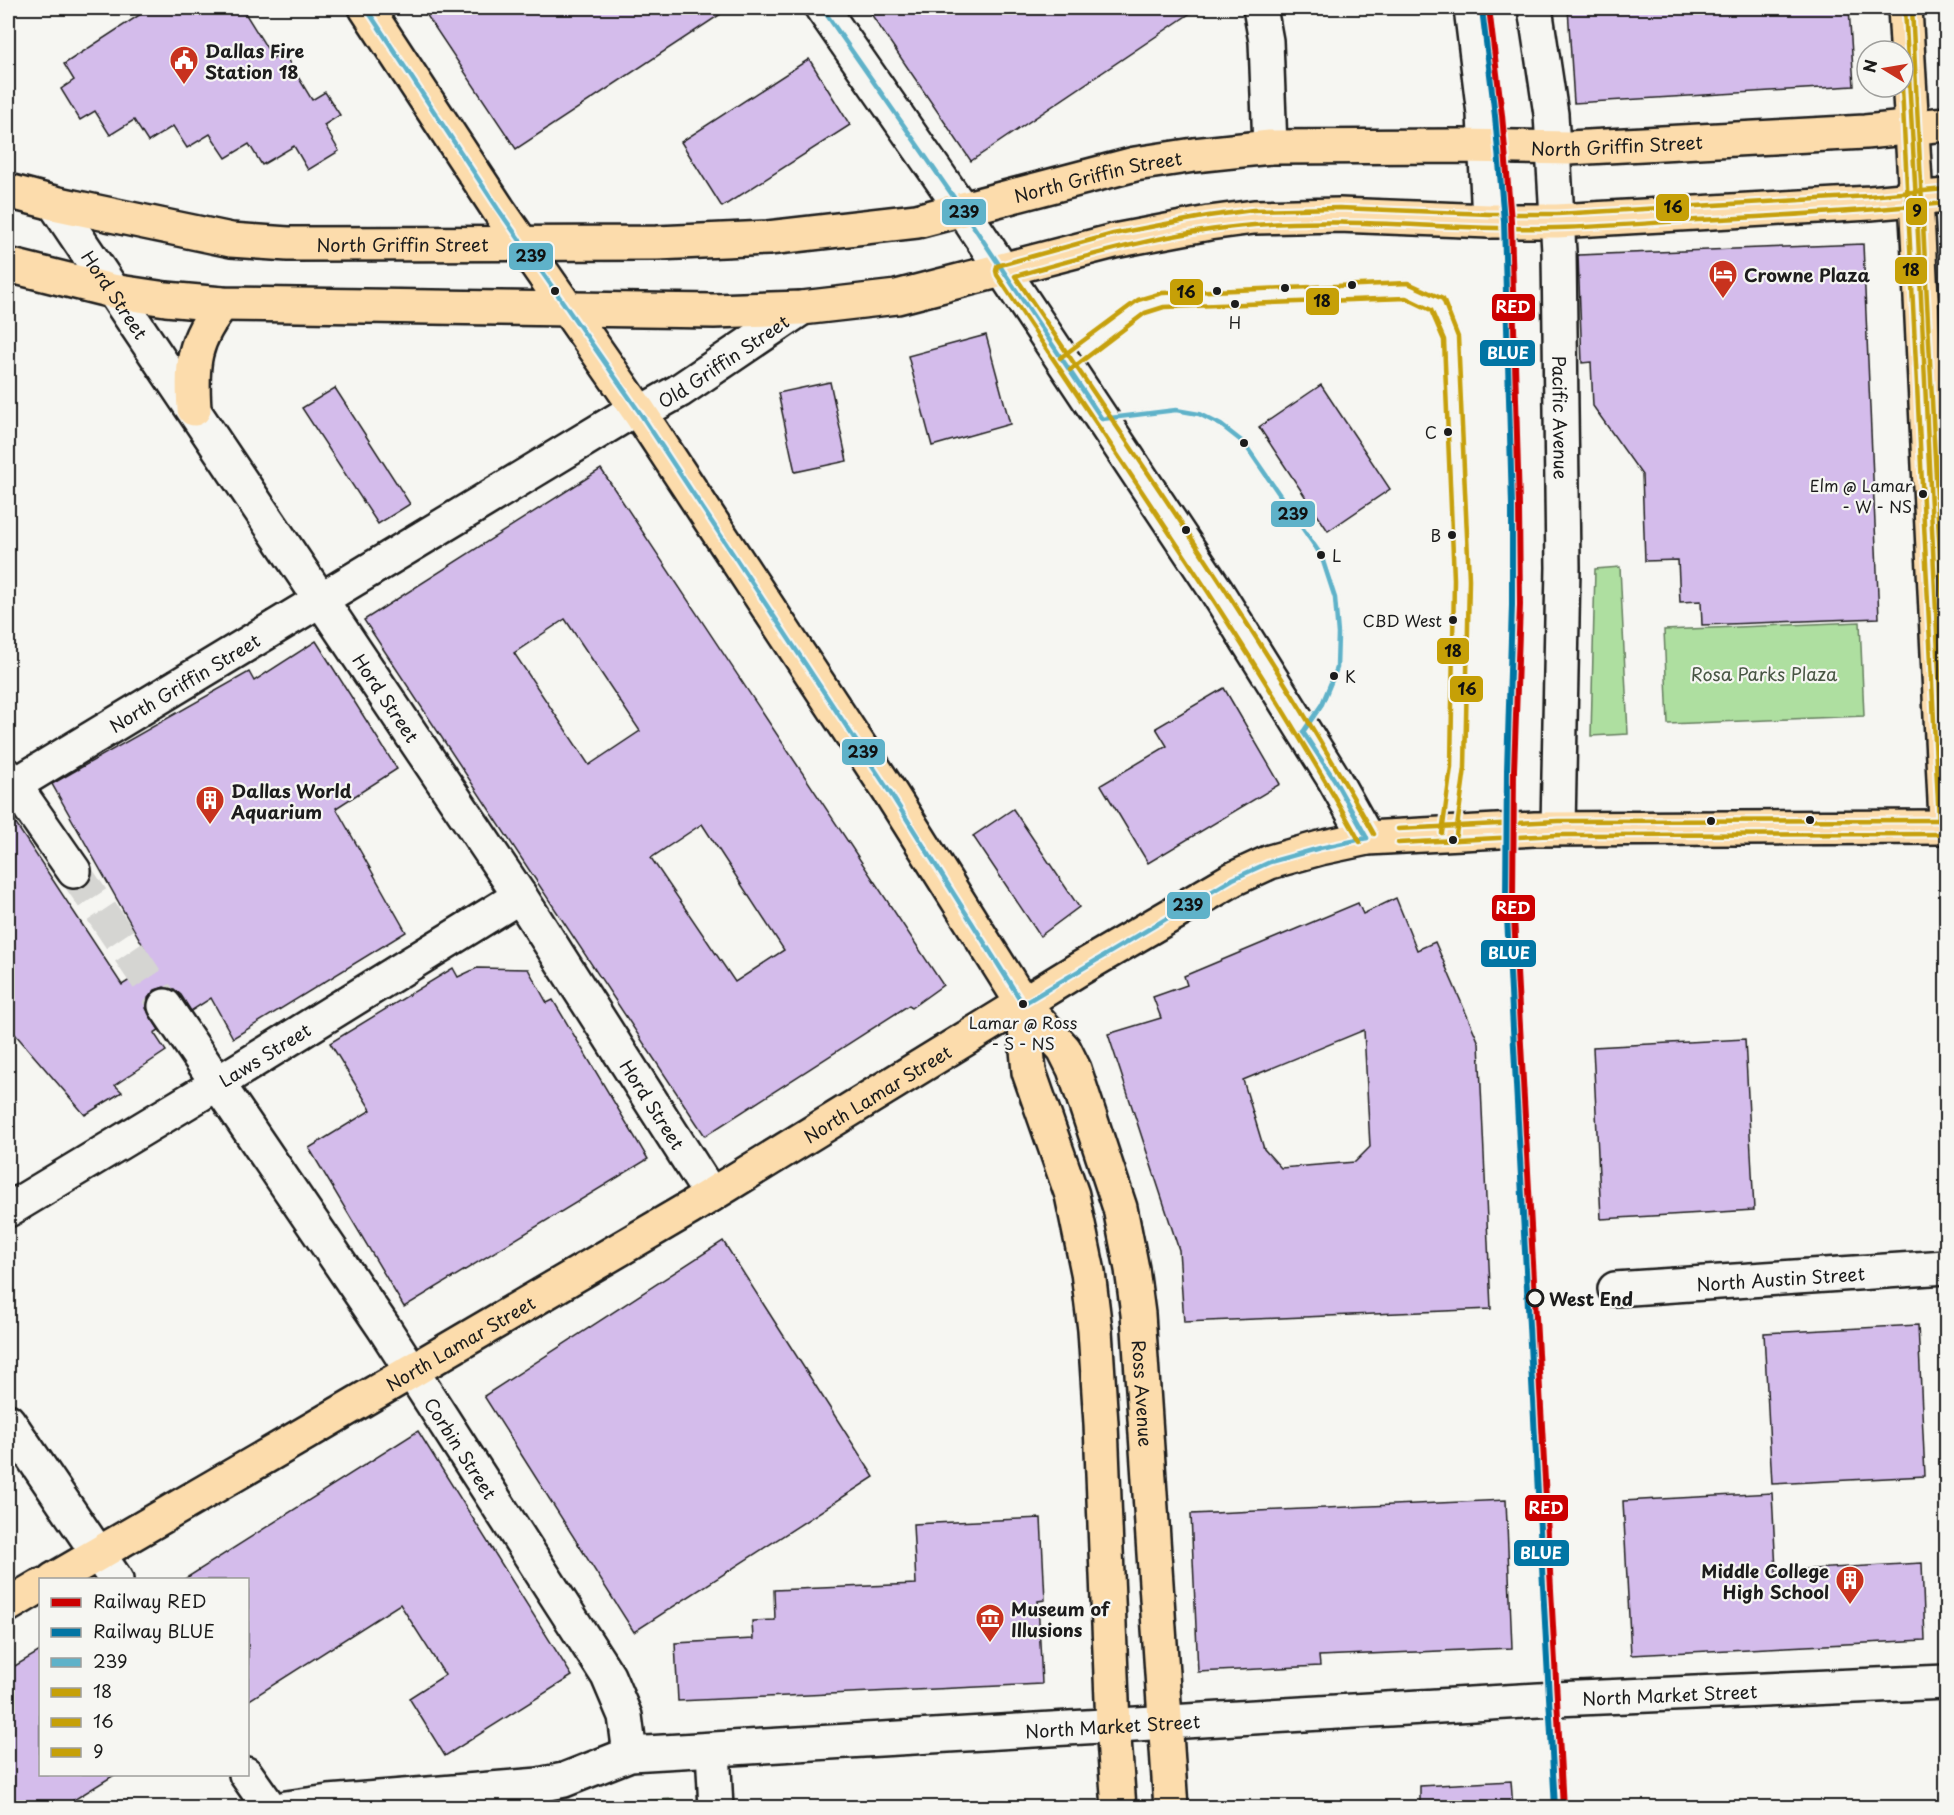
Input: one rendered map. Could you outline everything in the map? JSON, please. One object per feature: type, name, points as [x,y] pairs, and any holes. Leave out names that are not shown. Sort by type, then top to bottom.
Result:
[{"type":"main road","name":"Ross Avenue","points":[[366,8],[566,308],[638,411],[891,794],[1023,1004],[1064,1049],[1074,1069],[1120,1208],[1138,1314],[1171,1808]]},
{"type":"main road","points":[[1905,8],[1911,128],[1931,198],[1947,821]]},
{"type":"main road","name":"North Griffin Street","points":[[8,191],[54,203],[231,240],[288,244],[657,243],[768,238],[917,221],[1135,164],[1194,154],[1270,147],[1554,148],[1947,124]]},
{"type":"main road","points":[[8,265],[112,291],[222,304],[714,311],[802,308],[897,297],[1114,241],[1254,217],[1339,215],[1490,221],[1557,221],[1931,198]]},
{"type":"main road","points":[[194,409],[192,372],[197,346],[207,322],[222,304]]},
{"type":"main road","name":"North Lamar Street","points":[[61,1578],[107,1567],[412,1370],[711,1195],[1079,969],[1233,879],[1270,862],[1367,838],[1558,828],[1947,827]]},
{"type":"main road","name":"Ross Avenue","points":[[1023,1004],[1029,1072],[1072,1195],[1088,1272],[1095,1330],[1113,1725],[1119,1808]]},
{"type":"main road","points":[[1101,1424],[1145,1422]]},
{"type":"main road","points":[[8,1605],[39,1587]]},
{"type":"street","points":[[822,8],[962,210],[1217,592],[1334,779],[1367,838]]},
{"type":"street","points":[[1260,8],[1266,41],[1270,147]]},
{"type":"street","points":[[1471,8],[1487,147],[1490,221]]},
{"type":"street","name":"Pacific Avenue","points":[[1535,8],[1551,114],[1557,221],[1563,567],[1558,828]]},
{"type":"street","name":"Hord Street","points":[[54,203],[520,896],[711,1195]]},
{"type":"street","name":"Old Griffin Street","points":[[638,411],[679,391],[802,308]]},
{"type":"street","name":"North Griffin Street","points":[[10,783],[638,411]]},
{"type":"street","points":[[10,783],[74,871]]},
{"type":"street","name":"Laws Street","points":[[8,1210],[217,1084],[520,896]]},
{"type":"street","name":"Corbin Street","points":[[165,1006],[412,1370],[608,1676],[625,1716],[630,1754]]},
{"type":"street","name":"North Austin Street","points":[[1615,1289],[1947,1267]]},
{"type":"street","points":[[8,1421],[107,1567]]},
{"type":"street","name":"North Market Street","points":[[286,1808],[329,1802],[539,1785],[564,1780],[630,1754],[1567,1699],[1947,1682]]},
{"type":"street","points":[[713,1750],[716,1808]]},
{"type":"street","points":[[247,1776],[270,1808]]},
{"type":"green space","points":[[1620,567],[1628,734],[1591,736],[1595,569]]},
{"type":"green space","name":"Rosa Parks Plaza","points":[[1860,622],[1864,716],[1668,724],[1664,630]]},
{"type":"green space","points":[[674,1799],[690,1807],[517,1807]]},
{"type":"building","name":"Dallas Fire Station 18","points":[[150,8],[242,8],[273,58],[283,52],[312,100],[325,92],[340,115],[324,125],[339,151],[308,170],[294,146],[262,165],[249,144],[226,158],[210,134],[187,148],[173,126],[148,142],[134,120],[110,135],[95,111],[80,120],[61,89],[74,80],[64,64]]},
{"type":"building","points":[[422,8],[730,8],[516,149]]},
{"type":"building","points":[[867,8],[1198,8],[971,161]]},
{"type":"building","points":[[1568,8],[1849,8],[1854,86],[1574,103]]},
{"type":"building","points":[[809,59],[850,125],[722,207],[681,142]]},
{"type":"building","points":[[1863,244],[1879,618],[1702,625],[1701,601],[1680,602],[1678,560],[1645,561],[1642,475],[1593,406],[1591,362],[1582,363],[1578,255]]},
{"type":"building","points":[[986,335],[1010,424],[932,446],[908,356]]},
{"type":"building","points":[[830,382],[847,461],[795,472],[778,393]]},
{"type":"building","points":[[1321,385],[1390,489],[1328,531],[1259,427]]},
{"type":"building","points":[[335,388],[410,504],[378,524],[302,408]]},
{"type":"building","points":[[601,469],[943,985],[911,1008],[909,1005],[705,1136],[364,620]],"holes":[[[565,619],[640,731],[589,765],[514,653]],[[702,824],[784,950],[735,982],[651,858]]]},
{"type":"building","name":"Dallas World Aquarium","points":[[316,641],[397,769],[336,808],[406,932],[233,1038],[211,998],[191,1011],[181,995],[174,989],[164,987],[155,990],[148,998],[146,1008],[159,1030],[154,1033],[166,1051],[115,1085],[122,1092],[85,1115],[8,1026],[8,812],[122,985],[154,965],[52,784],[249,672],[254,681]]},
{"type":"building","points":[[1224,688],[1280,784],[1148,863],[1101,785],[1167,746],[1156,728]]},
{"type":"building","points":[[1013,809],[1079,907],[1040,936],[973,836]]},
{"type":"building","points":[[1396,898],[1417,950],[1435,942],[1479,1043],[1491,1309],[1184,1322],[1179,1250],[1108,1034],[1161,1018],[1153,997],[1187,985],[1184,976],[1358,903],[1363,914]],"holes":[[[1364,1030],[1370,1147],[1355,1162],[1281,1168],[1264,1149],[1243,1080]]]},
{"type":"building","points":[[453,968],[458,977],[477,968],[528,969],[547,1003],[553,1000],[648,1159],[404,1307],[309,1148],[371,1110],[330,1043]]},
{"type":"building","points":[[1745,1039],[1754,1210],[1601,1219],[1593,1047]]},
{"type":"building","points":[[723,1241],[874,1477],[634,1632],[484,1396]]},
{"type":"building","points":[[1918,1325],[1925,1476],[1772,1484],[1764,1333]]},
{"type":"building","points":[[418,1431],[572,1676],[445,1756],[409,1698],[445,1675],[400,1604],[249,1700],[249,1578],[186,1578]]},
{"type":"building","points":[[1772,1493],[1776,1571],[1922,1563],[1925,1640],[1631,1655],[1623,1501]]},
{"type":"building","points":[[1506,1500],[1512,1648],[1319,1656],[1320,1666],[1198,1672],[1191,1514]]},
{"type":"building","points":[[1041,1518],[1045,1600],[1038,1601],[1042,1684],[678,1701],[675,1643],[753,1639],[752,1621],[775,1620],[774,1590],[916,1584],[913,1524]]},
{"type":"building","points":[[39,1652],[39,1776],[113,1776],[61,1808],[8,1808],[8,1670]]},
{"type":"building","points":[[1511,1781],[1513,1808],[1420,1808],[1420,1786]]},
{"type":"tunnel","points":[[74,871],[165,1006]]},
{"type":"rail line","name":"RED","points":[[1489,8],[1502,115],[1511,221],[1520,605],[1514,770],[1513,899],[1563,1808]]},
{"type":"rail line","name":"BLUE","points":[[1482,9],[1495,116],[1504,221],[1512,506],[1506,899],[1555,1808]]},
{"type":"transit line","name":"239","points":[[366,8],[498,209],[640,413],[891,794],[1023,1004]]},
{"type":"transit line","name":"239","points":[[822,8],[962,209],[1102,419]]},
{"type":"transit line","name":"9","points":[[1905,8],[1946,821]]},
{"type":"transit line","name":"16","points":[[1912,8],[1946,674]]},
{"type":"transit line","name":"18","points":[[1903,99],[1939,821]]},
{"type":"transit line","name":"16","points":[[1360,842],[1275,697],[1138,485],[997,275],[997,266],[1113,234],[1253,210],[1339,208],[1489,214],[1557,214],[1869,196],[1945,189]]},
{"type":"transit line","name":"18","points":[[1374,834],[1333,762],[1245,621],[1015,276],[1163,238],[1254,225],[1368,223],[1481,228],[1574,227],[1822,213],[1946,203]]},
{"type":"transit line","name":"16","points":[[1060,358],[1138,300],[1162,293],[1408,283],[1443,299],[1458,337],[1469,579],[1465,768],[1456,835]]},
{"type":"transit line","name":"18","points":[[1070,370],[1145,313],[1164,307],[1406,298],[1431,310],[1444,340],[1454,579],[1451,767],[1442,833]]},
{"type":"transit line","name":"239","points":[[1102,419],[1176,410],[1199,414],[1221,425],[1244,443],[1321,555],[1335,598],[1338,634],[1337,668],[1322,704],[1303,732]]},
{"type":"transit line","name":"239","points":[[1303,732],[1334,779],[1367,838]]},
{"type":"transit line","name":"16","points":[[1398,829],[1558,821],[1946,820]]},
{"type":"transit line","name":"18","points":[[1398,843],[1558,835],[1946,834]]},
{"type":"transit line","name":"239","points":[[1023,1004],[1233,879],[1270,862],[1367,838]]},
{"type":"place","name":"Dallas Fire Station 18","points":[[184,86]]},
{"type":"place","name":"Crowne Plaza","points":[[1723,300]]},
{"type":"place","name":"H","points":[[1235,304]]},
{"type":"place","name":"C","points":[[1448,432]]},
{"type":"place","name":"Elm @ Lamar - W - NS","points":[[1923,494]]},
{"type":"place","name":"B","points":[[1452,535]]},
{"type":"place","name":"L","points":[[1321,555]]},
{"type":"place","name":"CBD West","points":[[1453,620]]},
{"type":"place","name":"K","points":[[1334,676]]},
{"type":"place","name":"Dallas World Aquarium","points":[[210,826]]},
{"type":"place","name":"Lamar @ Ross - S - NS","points":[[1023,1004]]},
{"type":"place","name":"West End","points":[[1535,1298]]},
{"type":"place","name":"Middle College High School","points":[[1850,1606]]},
{"type":"place","name":"Museum of Illusions","points":[[990,1644]]}]
